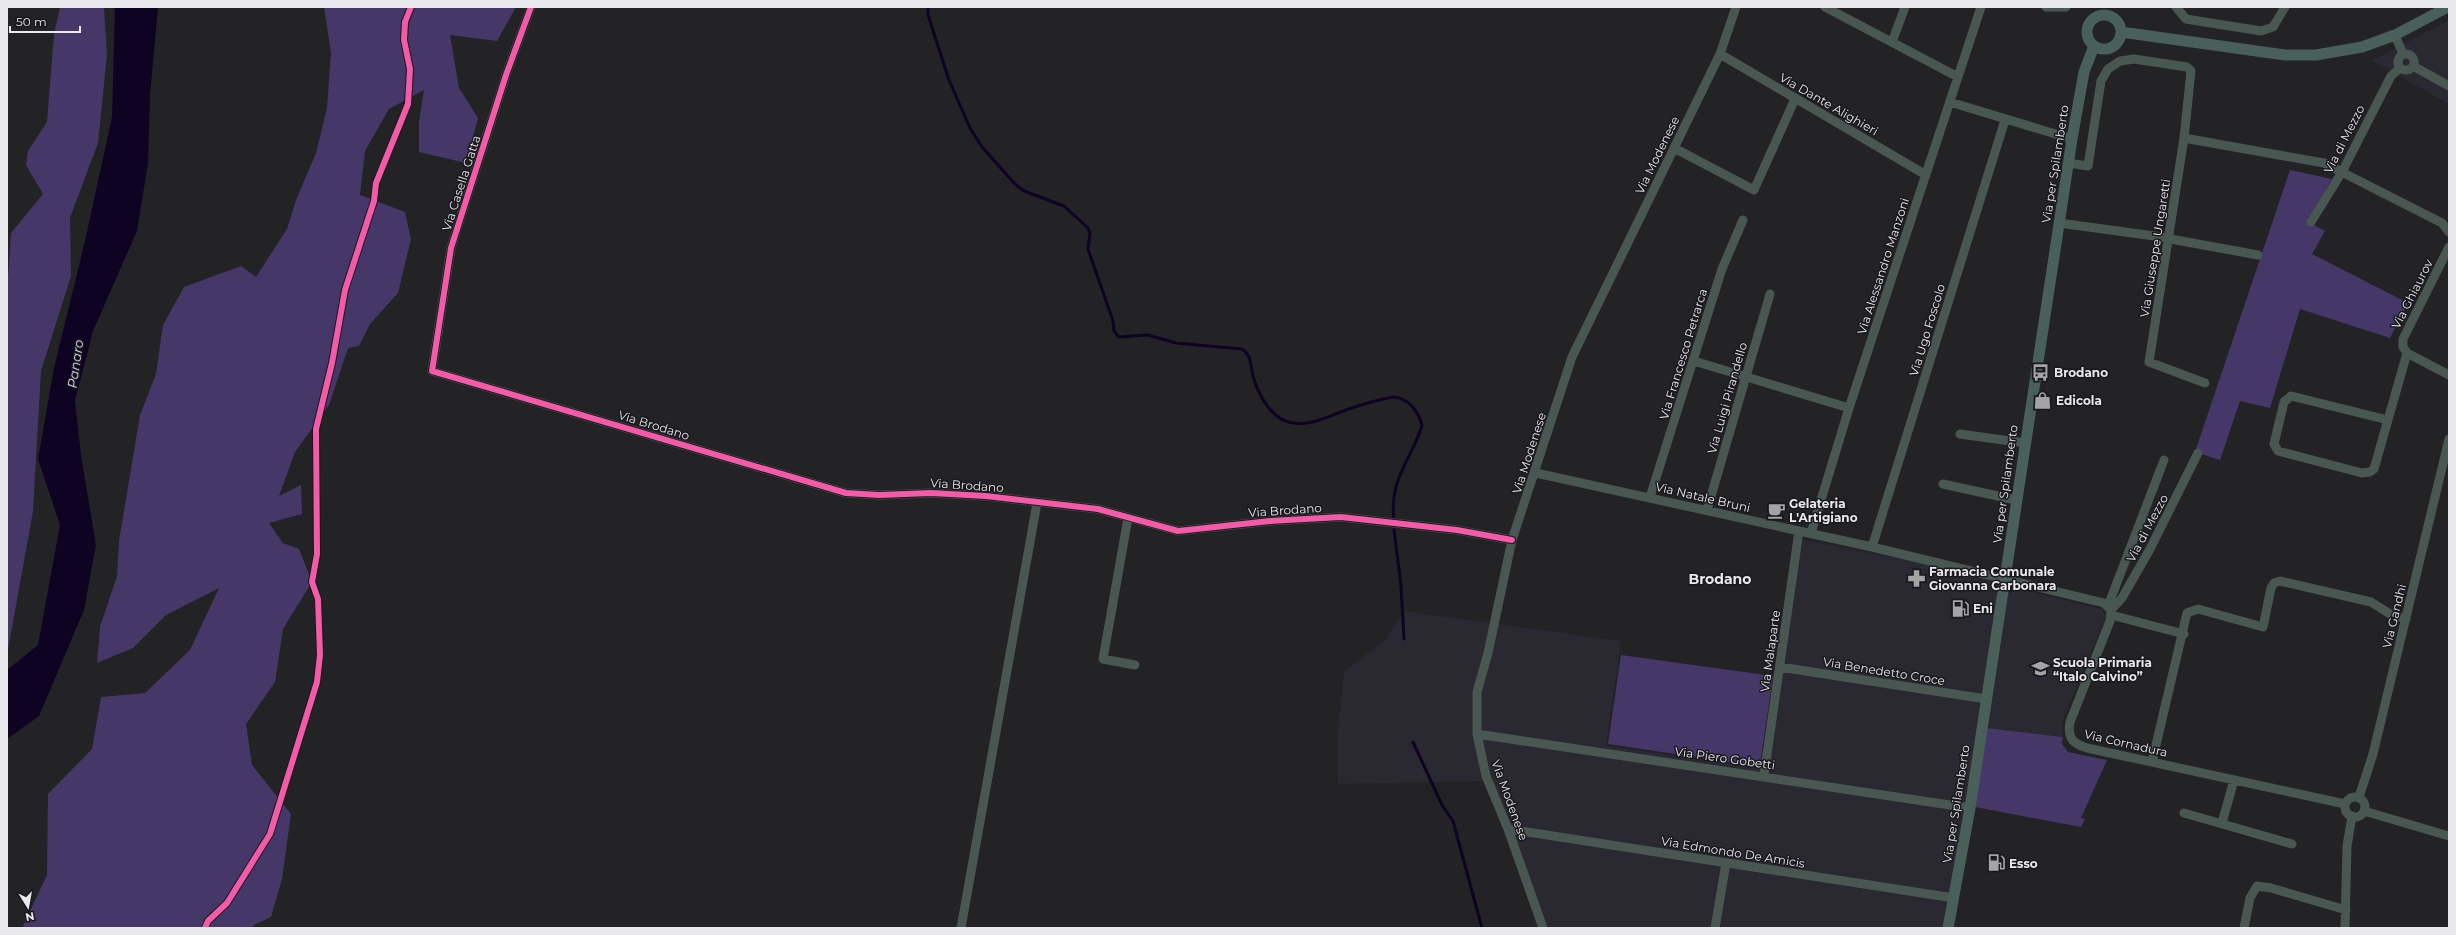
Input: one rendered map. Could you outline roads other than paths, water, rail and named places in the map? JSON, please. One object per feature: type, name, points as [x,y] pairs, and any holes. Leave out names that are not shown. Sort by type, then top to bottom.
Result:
[{"type":"main road","points":[[2121,32],[2302,56],[2337,53],[2362,47],[2395,35],[2443,8]]},
{"type":"main road","points":[[2098,11],[2114,19],[2121,32],[2120,38],[2112,48],[2106,49],[2094,46],[2087,37],[2090,22],[2098,11]]},
{"type":"main road","name":"Via per Spilamberto","points":[[1948,928],[1970,808],[2068,163],[2084,72],[2094,46]]},
{"type":"street","name":"Via Casella Gatta","points":[[432,371],[451,248],[506,75],[531,7]]},
{"type":"street","name":"Via Modenese","points":[[1543,928],[1508,829],[1486,776],[1477,734],[1477,692],[1488,653],[1512,540],[1536,473],[1572,357],[1720,54],[1736,7]]},
{"type":"street","points":[[1825,7],[1958,76]]},
{"type":"street","points":[[1892,42],[1905,7]]},
{"type":"street","name":"Via Alessandro Manzoni","points":[[1811,533],[1849,408],[1981,7]]},
{"type":"street","points":[[2046,7],[2063,8]]},
{"type":"street","points":[[2176,7],[2186,19],[2265,30],[2276,23],[2285,7]]},
{"type":"street","points":[[2395,35],[2403,54],[2412,57],[2413,66]]},
{"type":"street","name":"Via Dante Alighieri","points":[[1720,54],[1926,174]]},
{"type":"street","points":[[2403,54],[2398,60],[2400,68],[2407,70],[2413,66]]},
{"type":"street","name":"Via Giuseppe Ungaretti","points":[[2068,163],[2088,166],[2101,81],[2108,69],[2120,61],[2128,59],[2187,67],[2191,71],[2184,138],[2149,362],[2205,383]]},
{"type":"street","points":[[2413,66],[2449,86]]},
{"type":"street","name":"Via di Mezzo","points":[[2311,222],[2342,172],[2391,76],[2400,68]]},
{"type":"street","points":[[1674,148],[1754,190],[1795,99]]},
{"type":"street","points":[[1950,102],[2005,120],[2072,139]]},
{"type":"street","name":"Via Ugo Foscolo","points":[[1872,547],[2005,120]]},
{"type":"street","points":[[2184,138],[2324,163],[2442,223],[2449,232]]},
{"type":"street","name":"Via Francesco Petrarca","points":[[1650,497],[1722,269],[1742,220]]},
{"type":"street","points":[[2059,222],[2169,238],[2258,255]]},
{"type":"street","name":"Via Ghiaurov","points":[[2407,353],[2403,347],[2403,339],[2449,247]]},
{"type":"street","name":"Via Luigi Pirandello","points":[[1707,510],[1770,294]]},
{"type":"street","points":[[2388,420],[2290,396],[2284,402],[2274,444],[2278,451],[2366,473],[2374,469],[2388,420],[2407,353],[2449,375]]},
{"type":"street","points":[[1694,361],[1849,408]]},
{"type":"street","name":"Via Brodano","points":[[432,371],[846,493],[879,495],[931,493],[986,496],[1098,509],[1178,531],[1270,521],[1341,517],[1400,523],[1512,540]]},
{"type":"street","points":[[1960,434],[2025,443]]},
{"type":"street","name":"Via Gandhi","points":[[2359,797],[2372,761],[2449,439]]},
{"type":"street","name":"Via di Mezzo","points":[[2110,610],[2122,598],[2150,549],[2198,453]]},
{"type":"street","points":[[2110,610],[2164,460]]},
{"type":"street","name":"Via Natale Bruni","points":[[1536,473],[1811,533],[2004,578]]},
{"type":"street","points":[[1943,484],[2016,500]]},
{"type":"street","points":[[961,928],[1037,503]]},
{"type":"street","points":[[1128,518],[1103,659],[1135,665]]},
{"type":"street","name":"Via Malaparte","points":[[1764,775],[1799,531]]},
{"type":"street","points":[[2004,578],[2090,599],[2110,610],[2184,634]]},
{"type":"street","points":[[2152,762],[2189,610],[2198,609],[2263,627],[2271,588],[2274,583],[2280,581],[2371,602],[2390,614],[2406,619]]},
{"type":"street","name":"Via Cornadura","points":[[2110,610],[2070,722],[2069,735],[2075,744],[2087,748],[2345,804]]},
{"type":"street","name":"Via Benedetto Croce","points":[[1780,667],[1986,700]]},
{"type":"street","name":"Via Piero Gobetti","points":[[1477,734],[1764,775],[1970,808]]},
{"type":"street","points":[[2222,823],[2234,780]]},
{"type":"street","points":[[2352,797],[2359,797],[2364,802],[2364,811],[2359,816],[2352,816],[2346,811],[2345,804],[2352,797]]},
{"type":"street","points":[[2364,811],[2449,836]]},
{"type":"street","points":[[2184,813],[2292,844]]},
{"type":"street","points":[[2345,928],[2347,846],[2352,816]]},
{"type":"street","name":"Via Edmondo De Amicis","points":[[1508,829],[1954,898]]},
{"type":"street","points":[[1715,928],[1726,863]]},
{"type":"street","points":[[2244,928],[2250,898],[2257,886],[2271,888],[2346,910]]},
{"type":"water","name":"Panaro","points":[[115,7],[158,7],[150,95],[148,163],[137,231],[93,331],[75,401],[81,455],[96,545],[84,610],[39,716],[7,739],[7,670],[38,645],[60,525],[38,459],[54,368],[85,241],[112,117]]},
{"type":"waterway","points":[[928,7],[928,15],[949,80],[970,128],[982,147],[1015,184],[1024,191],[1064,206],[1087,227],[1090,233],[1088,249],[1113,321],[1114,331],[1119,337],[1148,335],[1176,343],[1242,349],[1248,354],[1255,383],[1262,398],[1272,412],[1278,417],[1293,423],[1307,423],[1360,405],[1393,397],[1404,400],[1416,411],[1422,426],[1397,482],[1393,506],[1394,520]]},
{"type":"waterway","points":[[1394,530],[1401,586],[1404,639]]},
{"type":"waterway","points":[[1413,742],[1442,805],[1453,821],[1482,928]]},
{"type":"place","name":"Brodano","points":[[2041,372]]},
{"type":"place","name":"Edicola","points":[[2043,400]]},
{"type":"place","name":"Gelateria L'Artigiano","points":[[1776,510]]},
{"type":"place","name":"Farmacia Comunale Giovanna Carbonara","points":[[1916,578]]},
{"type":"place","name":"Eni","points":[[1960,608]]},
{"type":"place","name":"Scuola Primaria “Italo Calvino”","points":[[2040,669]]},
{"type":"place","name":"Esso","points":[[1996,863]]},
{"type":"district","name":"Brodano","points":[[1720,579]]}]
